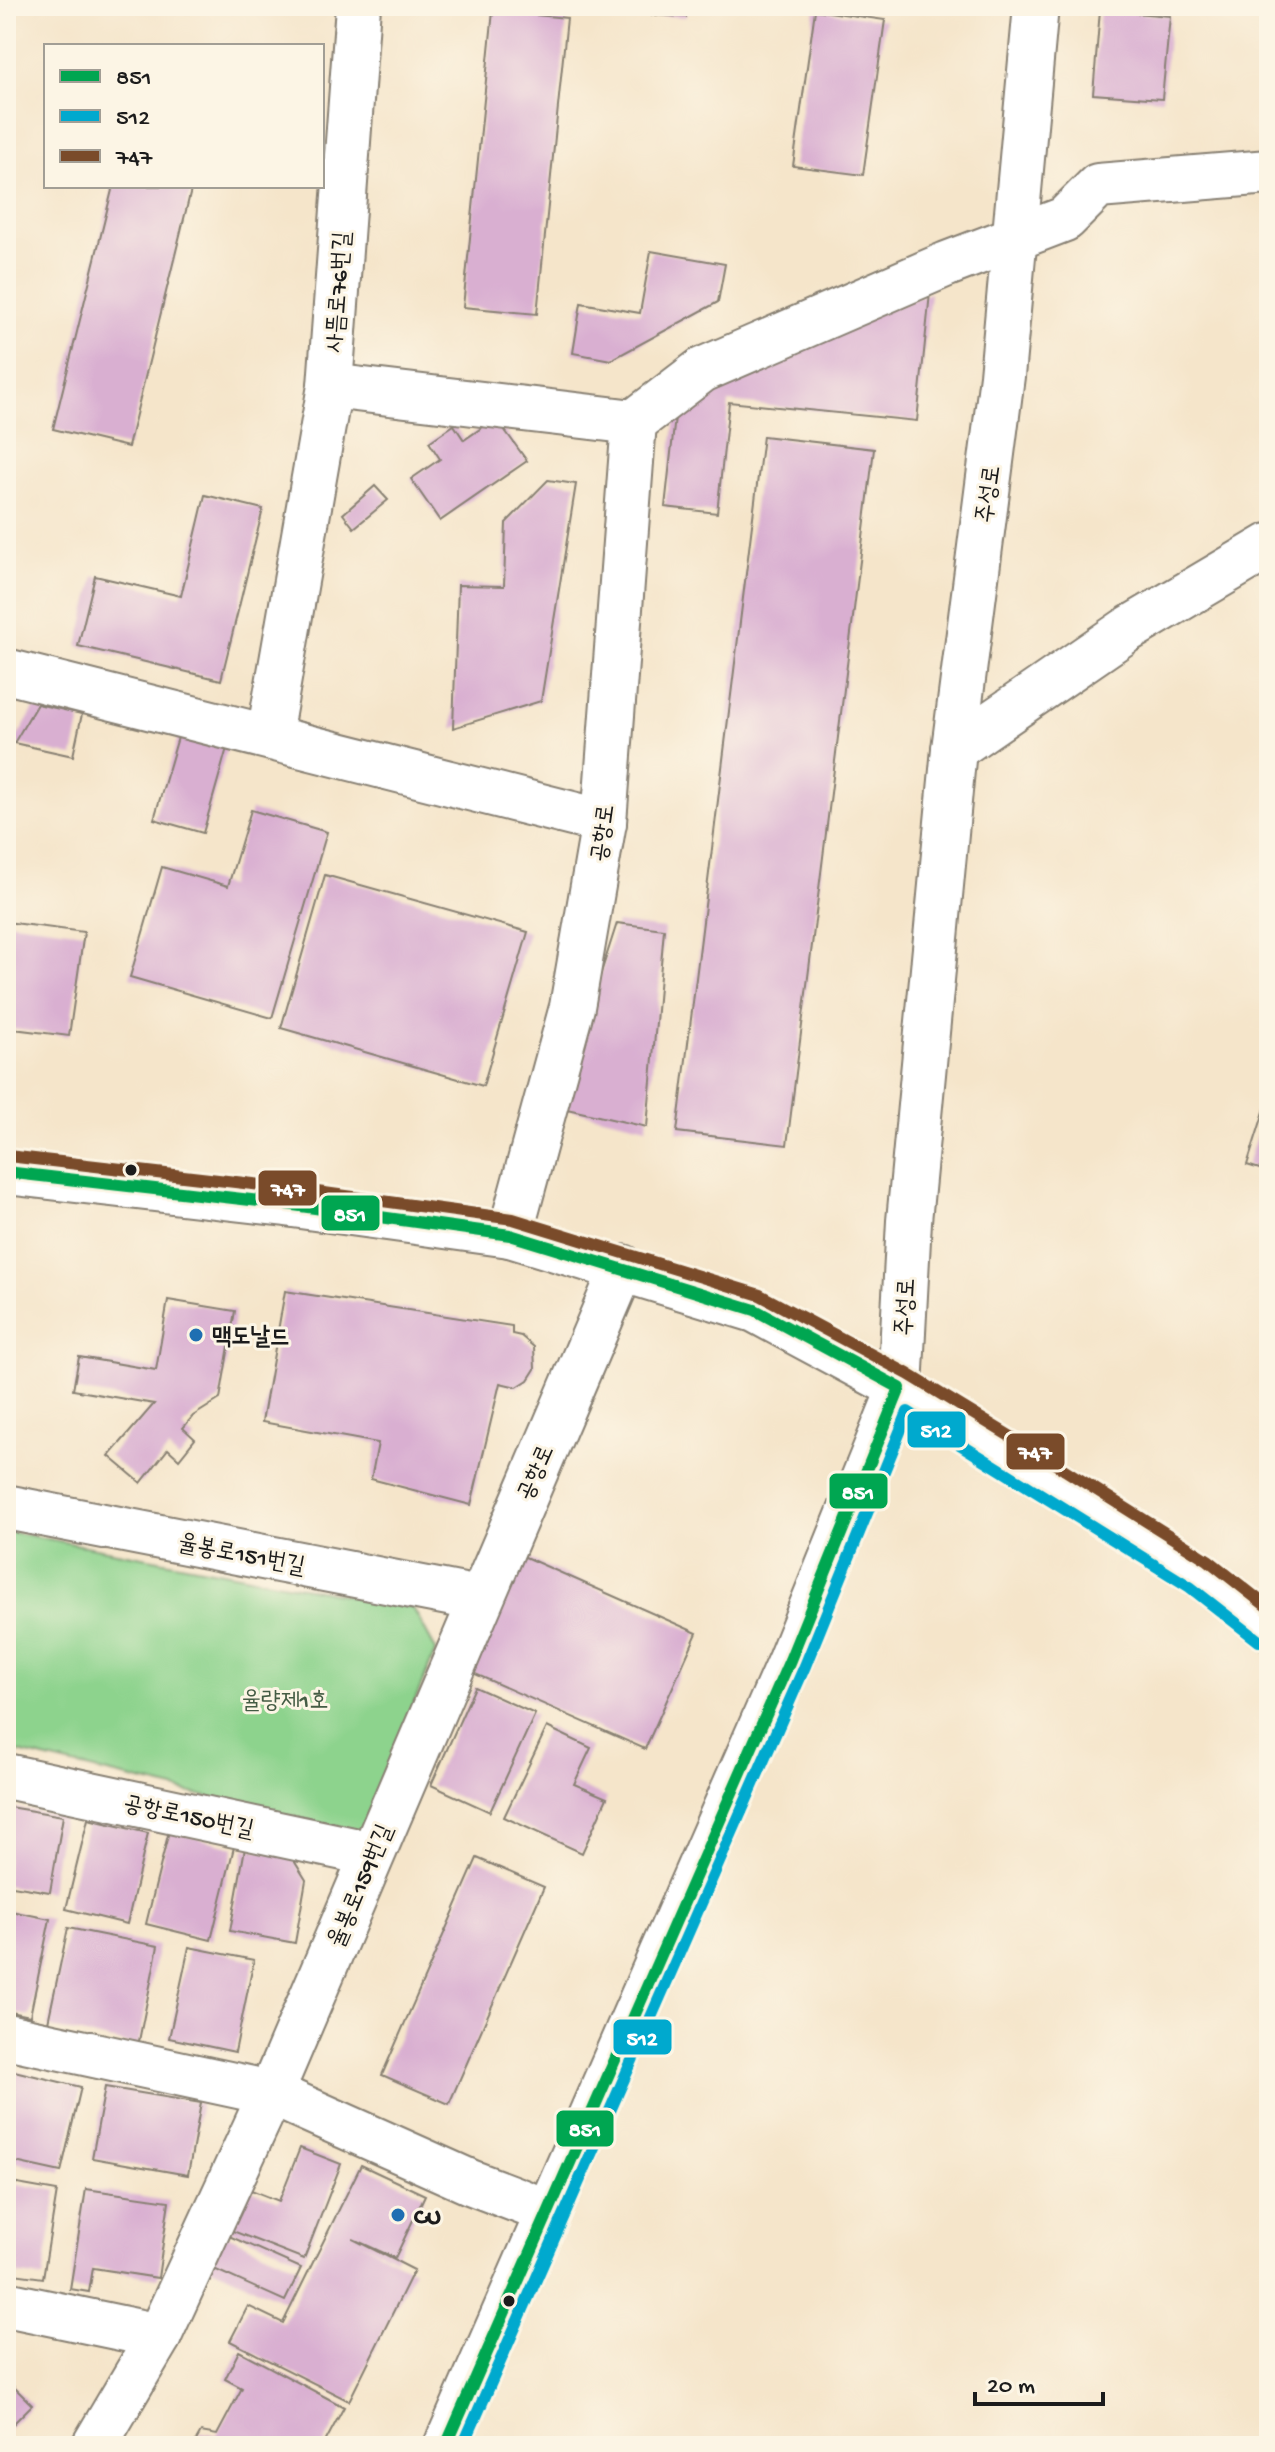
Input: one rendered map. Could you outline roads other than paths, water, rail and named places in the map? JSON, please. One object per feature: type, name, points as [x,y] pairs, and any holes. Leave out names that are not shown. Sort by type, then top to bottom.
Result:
[{"type":"street","name":"사뜸로76번길","points":[[269,736],[330,386],[358,6]]},
{"type":"street","name":"주성로","points":[[446,2446],[546,2211],[790,1660],[900,1388],[909,1213],[954,749],[1002,376],[1036,6]]},
{"type":"street","points":[[634,422],[702,370],[1065,219],[1098,186],[1269,172]]},
{"type":"street","name":"사뜸로76번길","points":[[330,386],[634,422]]},
{"type":"street","name":"공항로","points":[[510,1235],[572,1007],[604,822],[634,422]]},
{"type":"street","points":[[954,749],[1127,630],[1269,546]]},
{"type":"street","points":[[6,671],[604,822]]},
{"type":"street","points":[[6,1172],[286,1204],[510,1235],[623,1267],[755,1310],[900,1388],[1199,1574],[1269,1628]]},
{"type":"street","name":"공항로","points":[[446,1677],[623,1267]]},
{"type":"street","name":"율봉로151번길","points":[[6,1507],[479,1599]]},
{"type":"street","name":"율봉로159번길","points":[[94,2446],[159,2336],[271,2093],[446,1677]]},
{"type":"street","name":"공항로150번길","points":[[6,1776],[372,1854]]},
{"type":"street","points":[[6,2036],[271,2093],[470,2182],[546,2211]]},
{"type":"street","points":[[6,2304],[159,2336]]},
{"type":"place","name":"맥도날드","points":[[196,1335]]},
{"type":"place","name":"CU","points":[[398,2215]]},
{"type":"park label","name":"율량제1호","points":[[285,1699]]}]
